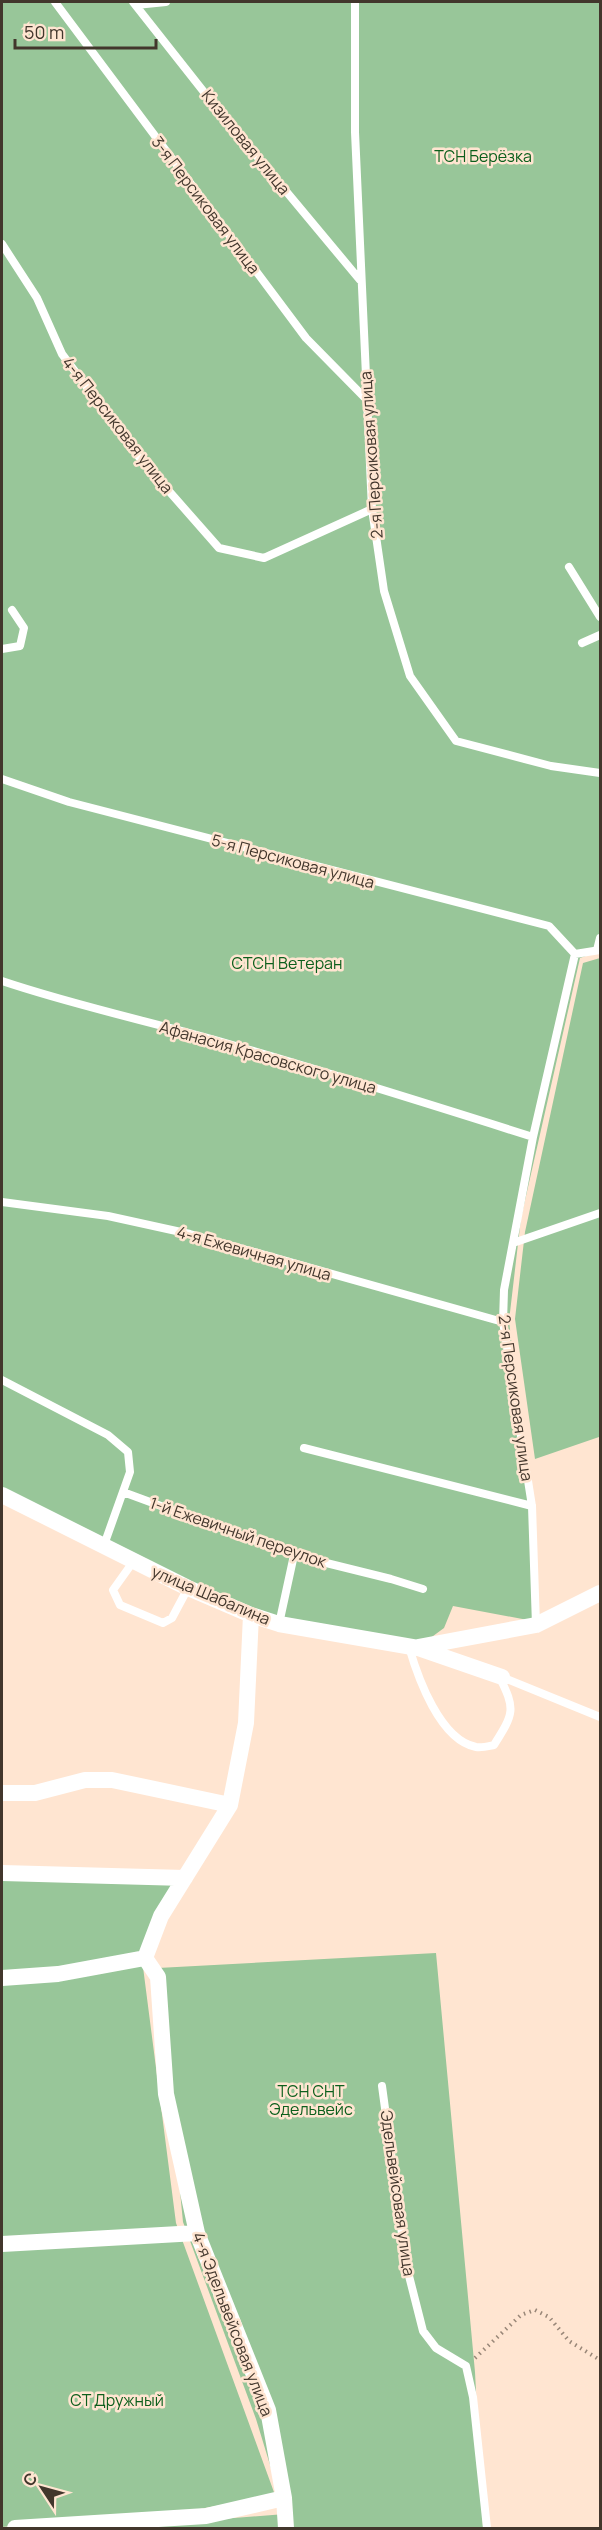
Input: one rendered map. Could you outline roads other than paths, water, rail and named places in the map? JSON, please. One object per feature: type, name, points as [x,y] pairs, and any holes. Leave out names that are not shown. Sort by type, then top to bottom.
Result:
[{"type":"street","name":"улица Шабалина","points":[[2,1495],[104,1545],[133,1562],[157,1571],[188,1588],[251,1616],[413,1647],[501,1676]]},
{"type":"street","points":[[413,1647],[536,1625],[600,1593]]},
{"type":"street","points":[[2,1978],[58,1974],[145,1958],[161,1916],[230,1805],[246,1723],[251,1616]]},
{"type":"street","points":[[2,1793],[35,1793],[85,1780],[112,1780],[230,1805]]},
{"type":"street","points":[[2,1873],[185,1878]]},
{"type":"street","name":"4-я Эдельвейсовая улица","points":[[145,1958],[158,1977],[166,2094],[197,2233],[268,2410],[284,2498],[286,2529]]},
{"type":"street","points":[[2,2244],[197,2233]]},
{"type":"street","points":[[15,2529],[206,2516],[284,2498]]},
{"type":"lane","name":"3-я Персиковая улица","points":[[55,2],[306,338],[367,400]]},
{"type":"lane","points":[[135,3],[166,2]]},
{"type":"lane","name":"2-я Персиковая улица","points":[[355,2],[355,132],[372,509],[384,591],[411,676],[456,741],[551,766],[600,773]]},
{"type":"lane","name":"Кизиловая улица","points":[[135,3],[215,106],[360,280]]},
{"type":"lane","name":"4-я Персиковая улица","points":[[2,244],[37,298],[62,354],[139,458],[219,548],[264,558],[372,509]]},
{"type":"lane","points":[[569,567],[600,617]]},
{"type":"lane","points":[[2,649],[20,646],[24,628],[12,610]]},
{"type":"lane","points":[[582,643],[600,635]]},
{"type":"lane","name":"5-я Персиковая улица","points":[[2,779],[80,805],[549,926],[575,954]]},
{"type":"lane","points":[[575,954],[599,950],[600,938]]},
{"type":"lane","name":"2-я Персиковая улица","points":[[536,1625],[532,1506],[503,1322],[504,1290],[515,1221],[575,954]]},
{"type":"lane","name":"Афанасия Красовского улица","points":[[2,981],[45,995],[240,1047],[533,1137]]},
{"type":"lane","name":"4-я Ежевичная улица","points":[[2,1202],[108,1216],[190,1234],[503,1322]]},
{"type":"lane","points":[[513,1243],[600,1213]]},
{"type":"lane","points":[[2,1380],[108,1435],[128,1452],[130,1472],[104,1545]]},
{"type":"lane","points":[[304,1448],[532,1506]]},
{"type":"lane","name":"1-й Ежевичный переулок","points":[[123,1492],[294,1555],[391,1579],[423,1590]]},
{"type":"lane","points":[[279,1623],[294,1555]]},
{"type":"lane","points":[[133,1562],[113,1590],[120,1605],[163,1623],[172,1618],[188,1588]]},
{"type":"lane","points":[[413,1647],[419,1680],[438,1714],[460,1741],[477,1748],[495,1745],[509,1721],[512,1702],[501,1676]]},
{"type":"lane","points":[[501,1676],[600,1717]]},
{"type":"lane","name":"Эдельвейсовая улица","points":[[382,2086],[406,2264],[423,2331],[436,2348],[466,2366],[473,2397],[487,2529]]},
{"type":"park label","name":"ТСН Берёзка","points":[[483,156]]},
{"type":"park label","name":"СТСН Ветеран","points":[[287,963]]},
{"type":"park label","name":"ТСН СНТ Эдельвейс","points":[[311,2100]]},
{"type":"park label","name":"СТ Дружный","points":[[117,2400]]}]
